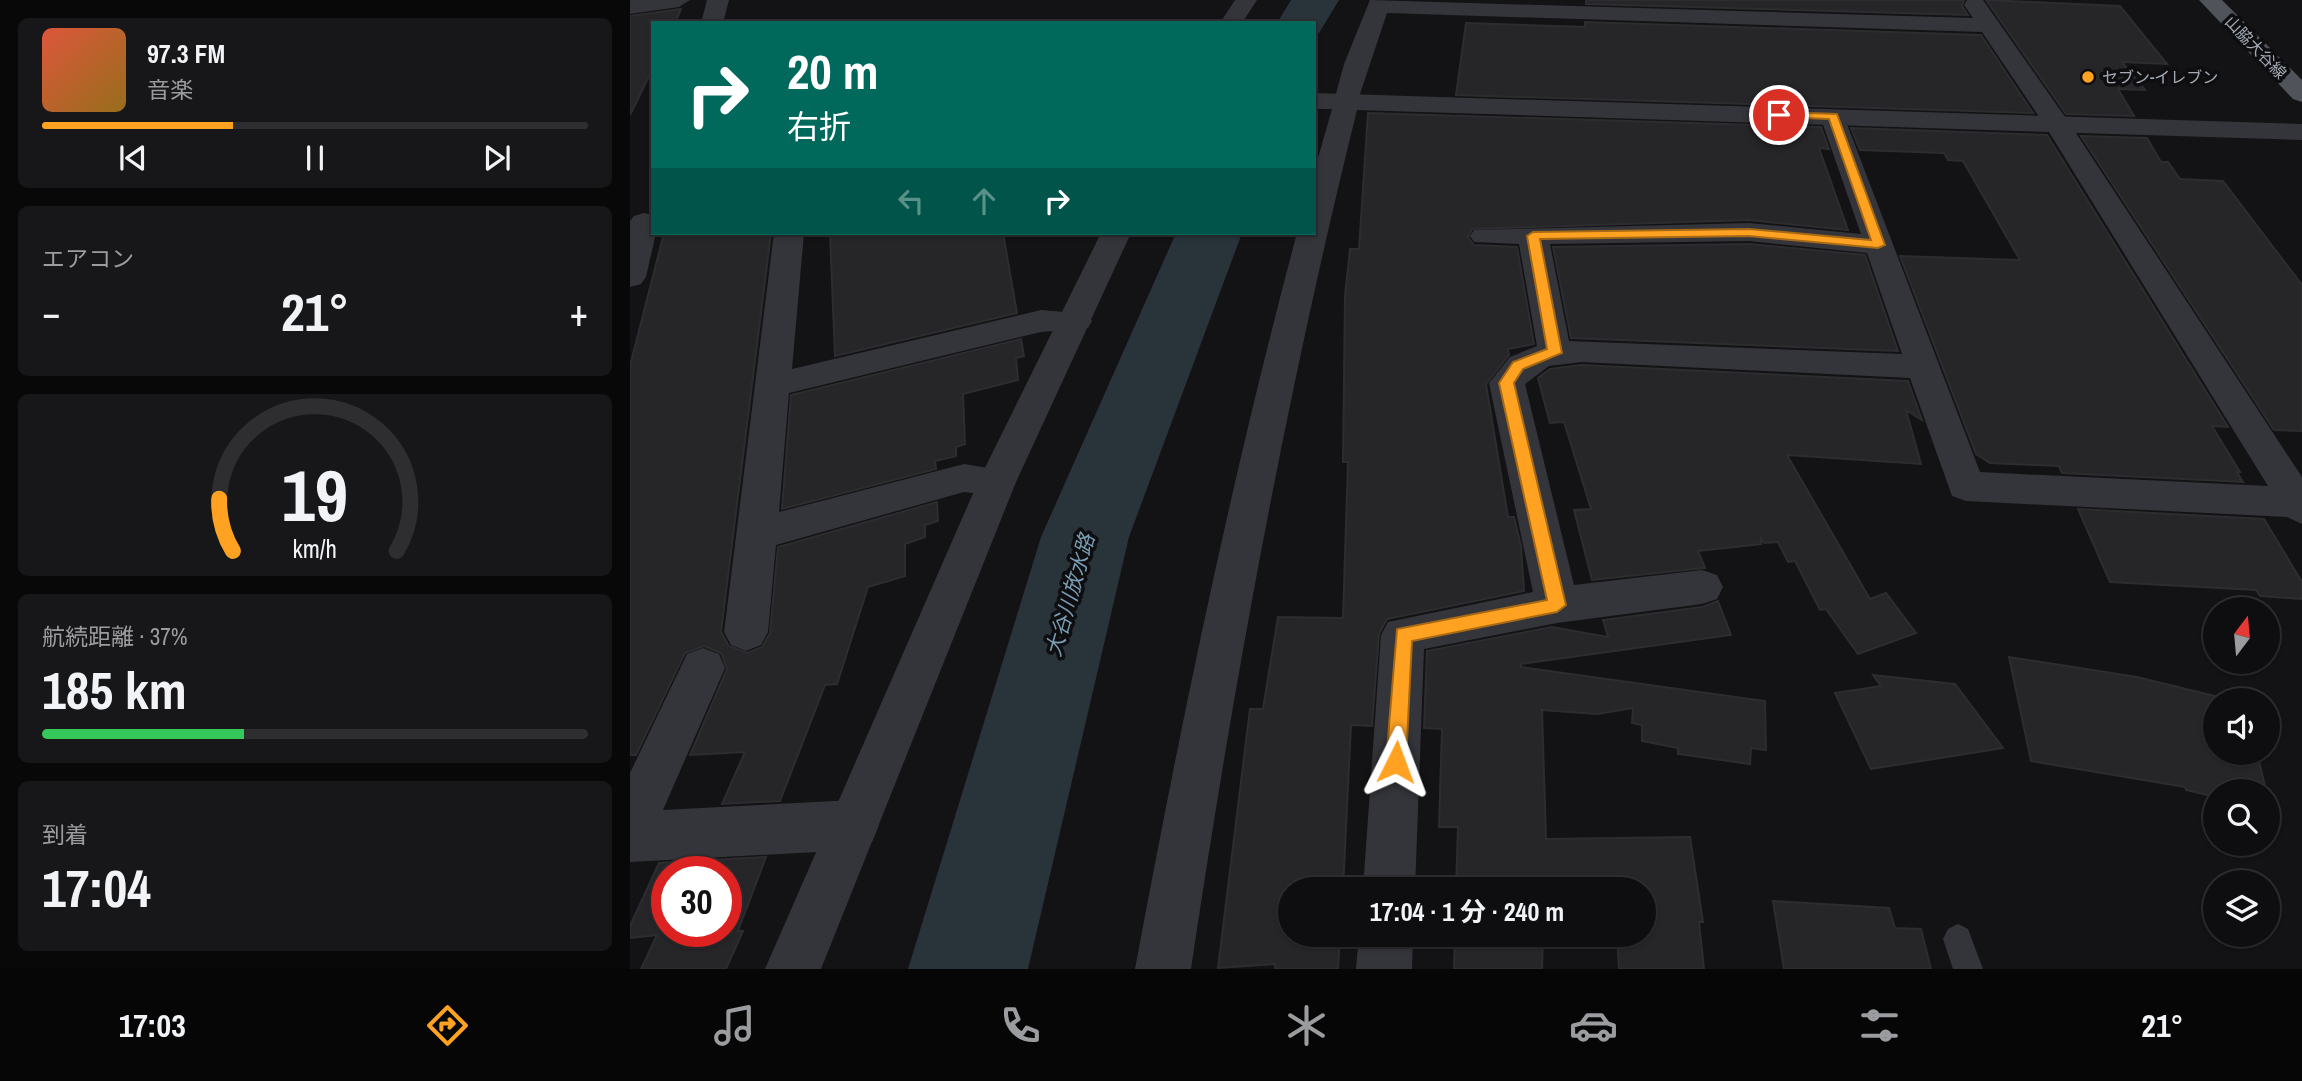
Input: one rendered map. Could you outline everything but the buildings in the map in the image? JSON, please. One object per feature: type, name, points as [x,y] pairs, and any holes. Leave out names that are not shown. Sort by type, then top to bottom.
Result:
[{"type":"main road","name":"山脇大谷線","points":[[2210,0],[2302,94]]},
{"type":"street","points":[[630,7],[679,0]]},
{"type":"street","points":[[713,21],[718,0]]},
{"type":"street","points":[[1232,21],[1246,0]]},
{"type":"street","points":[[1972,0],[2057,124],[2300,506]]},
{"type":"street","points":[[1316,217],[1356,64],[1379,3],[1988,25]]},
{"type":"street","points":[[1316,102],[2302,132]]},
{"type":"street","points":[[1833,116],[1966,486],[2300,506]]},
{"type":"street","points":[[630,277],[642,223]]},
{"type":"street","points":[[1485,236],[1749,232],[1878,245]]},
{"type":"street","points":[[746,632],[789,235]]},
{"type":"street","points":[[793,969],[997,482],[1115,235]]},
{"type":"street","points":[[1163,969],[1199,750],[1283,344],[1311,235]]},
{"type":"street","points":[[1533,236],[1555,353]]},
{"type":"street","points":[[773,386],[1041,321],[1076,321]]},
{"type":"street","points":[[1557,605],[1507,383],[1518,365],[1542,354],[1581,351],[1922,367]]},
{"type":"street","points":[[757,534],[964,478],[997,482]]},
{"type":"street","points":[[1390,877],[1403,635],[1557,605],[1702,587]]},
{"type":"street","points":[[630,827],[703,668]]},
{"type":"street","points":[[630,837],[854,825]]},
{"type":"street","points":[[1384,969],[1385,947]]},
{"type":"lane","points":[[1958,939],[1968,969]]},
{"type":"waterway","name":"大谷川放水路","points":[[1303,21],[1315,0]]},
{"type":"waterway","name":"大谷川放水路","points":[[968,969],[1085,537],[1208,235]]},
{"type":"place","name":"セブン-イレブン","points":[[2088,77]]},
{"type":"route","points":[[1396,762],[1403,635],[1557,605],[1507,383],[1518,365],[1542,354],[1555,353],[1533,236],[1749,232],[1878,245],[1833,116],[1779,115]]}]
